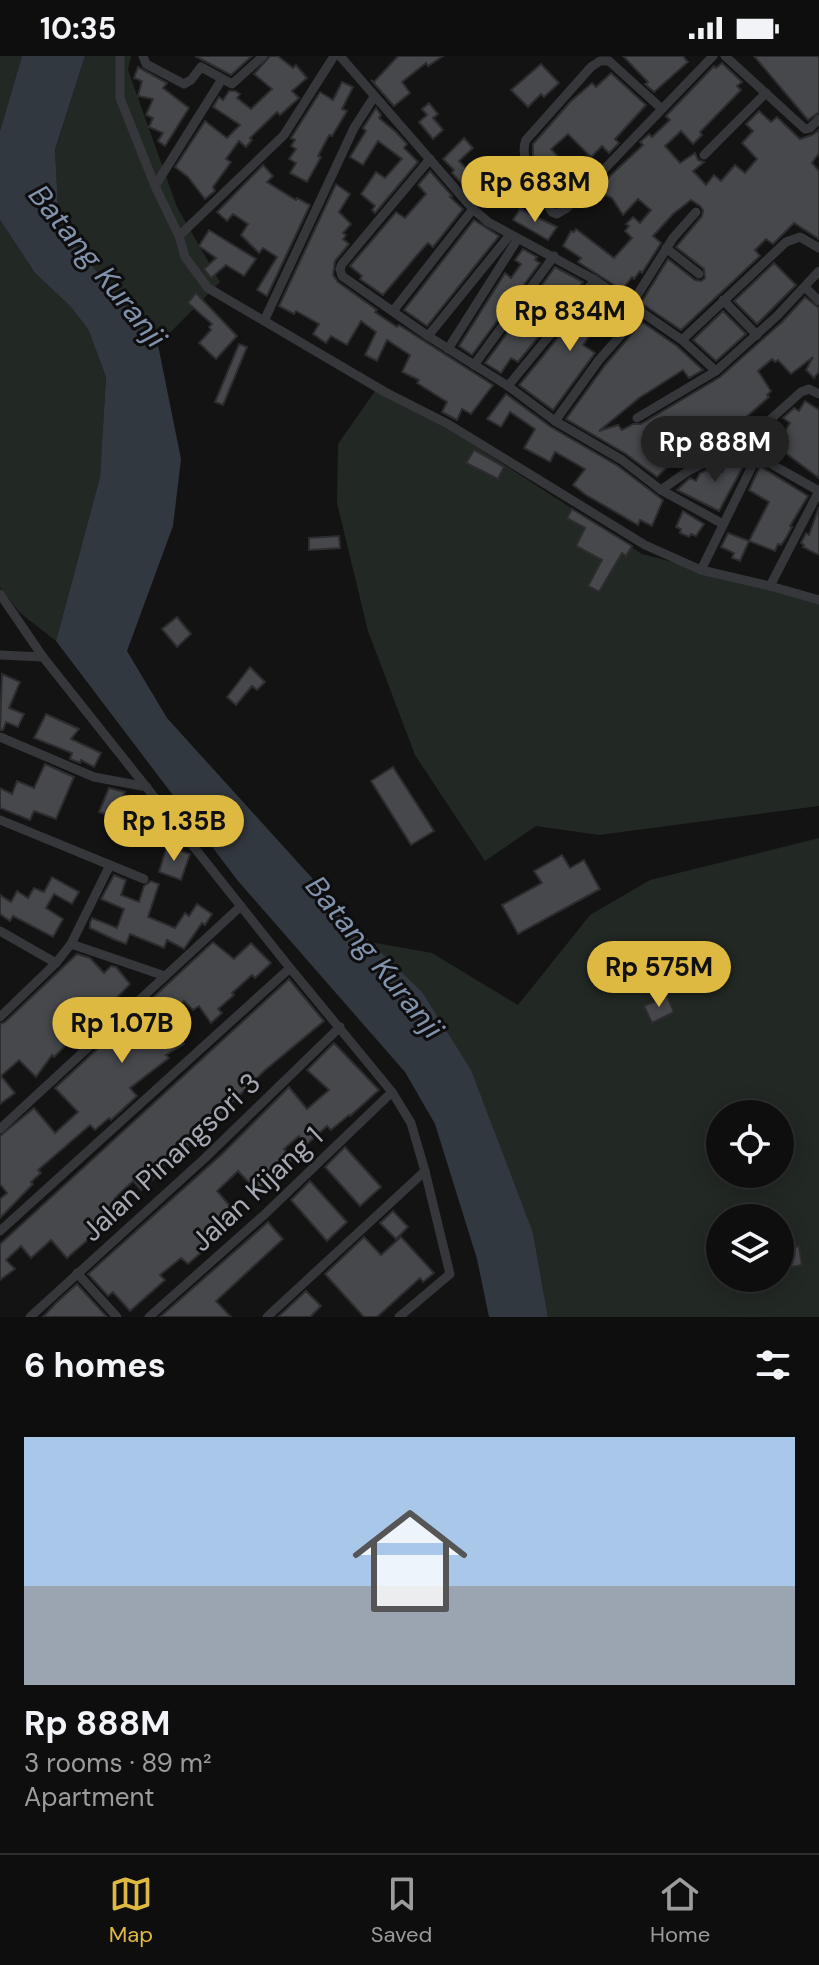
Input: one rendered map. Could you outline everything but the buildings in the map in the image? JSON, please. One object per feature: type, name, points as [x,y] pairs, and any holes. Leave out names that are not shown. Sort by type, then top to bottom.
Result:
[{"type":"street","points":[[120,56],[120,98],[192,271],[208,288],[385,392],[448,424],[645,545],[701,570],[819,600]]},
{"type":"street","points":[[143,56],[146,64],[184,84],[201,67],[234,83],[263,56]]},
{"type":"street","points":[[179,236],[284,135],[337,56],[473,209],[513,238],[554,256],[642,311],[682,340],[716,371]]},
{"type":"street","points":[[662,109],[609,61],[600,61],[591,67],[526,140],[522,149],[525,161],[552,212],[557,214],[567,208],[713,56]]},
{"type":"street","points":[[725,56],[805,129],[819,119]]},
{"type":"street","points":[[155,186],[222,79]]},
{"type":"street","points":[[704,155],[766,93]]},
{"type":"street","points":[[264,321],[354,128],[374,97]]},
{"type":"street","points":[[430,159],[340,269],[346,279],[508,386],[555,421],[622,460],[661,490],[723,524]]},
{"type":"street","points":[[393,311],[473,209]]},
{"type":"street","points":[[631,305],[666,248],[696,212]]},
{"type":"street","points":[[428,336],[513,238]]},
{"type":"street","points":[[448,349],[513,238]]},
{"type":"street","points":[[682,340],[791,239],[804,239],[819,248]]},
{"type":"street","points":[[666,248],[699,274]]},
{"type":"street","points":[[474,365],[554,256]]},
{"type":"street","points":[[637,418],[716,371],[757,335],[819,271]]},
{"type":"street","points":[[508,386],[595,280]]},
{"type":"street","points":[[805,287],[819,301]]},
{"type":"street","points":[[723,300],[757,335]]},
{"type":"street","points":[[555,421],[599,360],[642,311]]},
{"type":"street","points":[[661,490],[688,471],[743,444],[801,392],[809,389],[819,394]]},
{"type":"street","points":[[743,444],[757,456],[819,491],[770,586]]},
{"type":"street","points":[[701,570],[757,456]]},
{"type":"street","points":[[0,594],[43,657],[392,1092],[411,1123],[421,1174],[450,1274],[399,1317]]},
{"type":"street","points":[[0,655],[43,657]]},
{"type":"street","points":[[0,737],[106,781],[147,787]]},
{"type":"street","points":[[0,820],[144,879]]},
{"type":"street","points":[[0,1017],[56,963],[71,944],[110,865]]},
{"type":"street","points":[[0,1129],[241,906]]},
{"type":"street","points":[[0,931],[56,963]]},
{"type":"street","points":[[71,944],[165,976]]},
{"type":"street","points":[[0,1231],[290,968]]},
{"type":"street","name":"Jalan Pinangsori 3","points":[[30,1317],[205,1158],[340,1027]]},
{"type":"street","name":"Jalan Kijang 1","points":[[149,1317],[264,1215],[392,1092]]},
{"type":"street","points":[[267,1317],[421,1174]]},
{"type":"street","points":[[77,1273],[117,1317]]},
{"type":"shaded area","points":[[0,56],[22,56],[0,131]]},
{"type":"shaded area","points":[[85,56],[131,56],[128,70],[177,207],[220,282],[158,345],[59,226],[55,151]]},
{"type":"shaded area","points":[[0,220],[35,273],[70,306],[88,329],[106,377],[100,477],[56,641],[19,612],[0,587]]},
{"type":"shaded area","points":[[380,384],[642,554],[819,600],[819,806],[599,835],[536,826],[485,861],[415,755],[368,631],[337,503],[338,444]]},
{"type":"shaded area","points":[[819,838],[819,1317],[548,1317],[533,1233],[370,942],[432,953],[518,1005],[590,915],[650,880]]},
{"type":"water","name":"Batang Kuranji","points":[[22,56],[85,56],[55,150],[59,226],[158,345],[181,459],[173,526],[127,651],[167,718],[370,942],[422,992],[471,1070],[533,1233],[548,1317],[489,1317],[477,1259],[435,1124],[405,1072],[238,881],[56,641],[100,477],[106,377],[88,329],[70,306],[35,273],[0,220],[0,131]]}]
